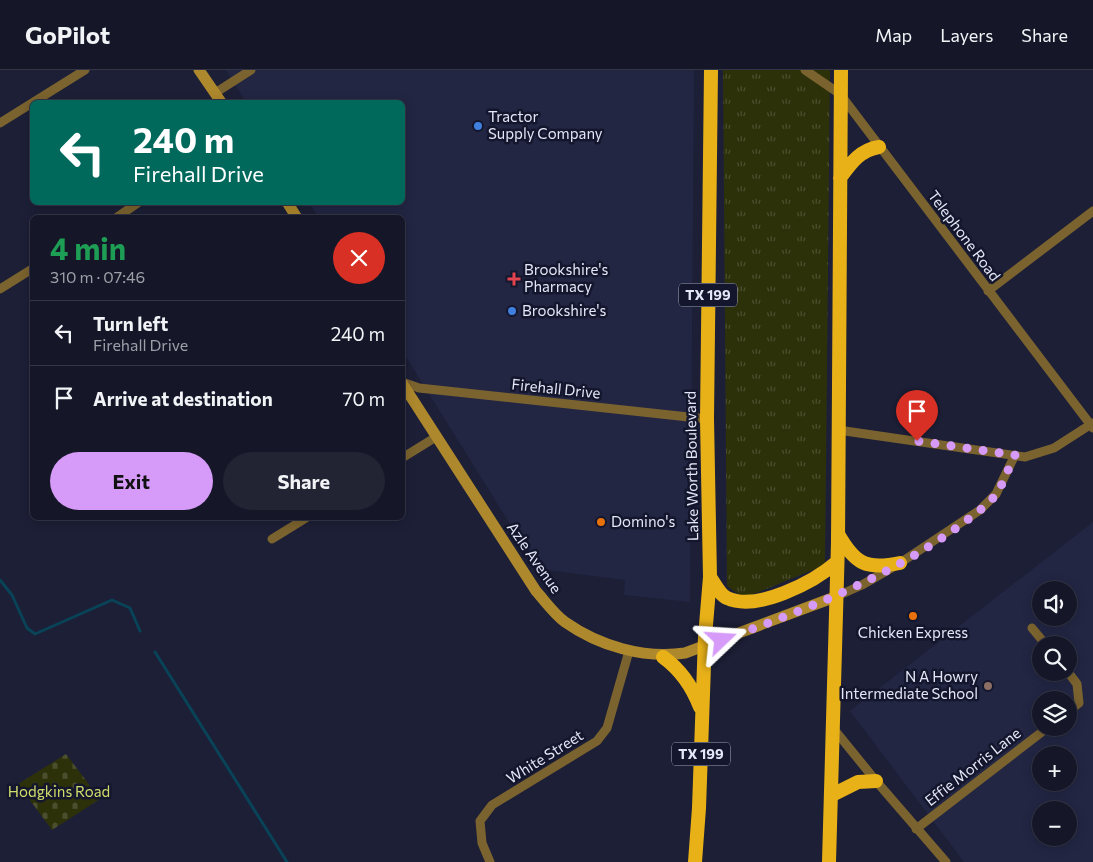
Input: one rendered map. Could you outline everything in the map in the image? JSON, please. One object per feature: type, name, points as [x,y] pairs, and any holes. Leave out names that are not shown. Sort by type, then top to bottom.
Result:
[{"type":"highway","name":"Lake Worth Boulevard","points":[[694,860],[710,577],[707,419],[711,70]]},
{"type":"highway","points":[[828,862],[832,795],[835,597],[838,534],[841,70]]},
{"type":"highway","points":[[840,178],[859,155],[868,149],[879,147]]},
{"type":"highway","points":[[838,534],[848,551],[856,559],[868,566],[881,567],[900,563]]},
{"type":"highway","points":[[710,577],[725,597],[740,603],[758,600],[811,582],[837,562]]},
{"type":"highway","points":[[663,657],[677,667],[694,691],[703,714]]},
{"type":"highway","points":[[832,795],[858,782],[876,781]]},
{"type":"main road","points":[[199,70],[220,100]]},
{"type":"main road","name":"Azle Avenue","points":[[405,388],[536,592],[564,621],[592,639],[629,650],[663,657],[705,647],[835,597]]},
{"type":"street","points":[[37,100],[85,70]]},
{"type":"street","points":[[215,92],[251,70]]},
{"type":"street","name":"Telephone Road","points":[[804,70],[840,94],[988,291],[1092,425]]},
{"type":"street","points":[[0,123],[30,104]]},
{"type":"street","points":[[120,215],[135,205]]},
{"type":"street","points":[[988,291],[1093,211]]},
{"type":"street","points":[[0,289],[30,270]]},
{"type":"street","name":"Firehall Drive","points":[[405,384],[419,388],[707,419]]},
{"type":"street","points":[[838,430],[1025,457],[1040,454],[1068,441],[1092,425]]},
{"type":"street","points":[[405,456],[436,437]]},
{"type":"street","points":[[835,597],[862,585],[900,563],[991,501],[1001,486],[1015,455]]},
{"type":"street","points":[[272,539],[303,520]]},
{"type":"street","points":[[1032,628],[1039,636]]},
{"type":"street","name":"White Street","points":[[490,862],[482,843],[480,821],[492,805],[597,741],[607,728],[629,650]]},
{"type":"street","points":[[1075,681],[1077,684],[1079,703],[1077,705]]},
{"type":"street","points":[[833,728],[946,862]]},
{"type":"street","name":"Effie Morris Lane","points":[[916,828],[1037,736]]},
{"type":"shaded area","points":[[226,70],[694,70],[690,602],[624,595],[625,580],[538,569],[405,355],[405,215],[317,215],[310,205],[405,205],[405,100],[245,100]]},
{"type":"shaded area","name":"N A Howry Intermediate School","points":[[1093,522],[1093,862],[964,862],[850,711]]},
{"type":"green space","points":[[723,70],[830,70],[825,565],[744,598],[727,586]]},
{"type":"green space","name":"Hodgkins Road","points":[[66,754],[100,799],[52,830],[18,784]]},
{"type":"waterway","points":[[0,580],[12,595],[27,628],[35,634],[112,600],[130,608],[140,631]]},
{"type":"waterway","points":[[155,652],[287,862]]},
{"type":"place","name":"Tractor Supply Company","points":[[478,126]]},
{"type":"place","name":"Brookshire's Pharmacy","points":[[514,279]]},
{"type":"place","name":"Brookshire's","points":[[512,311]]},
{"type":"place","name":"Domino's","points":[[601,522]]},
{"type":"place","name":"Chicken Express","points":[[913,616]]},
{"type":"place","name":"N A Howry Intermediate School","points":[[988,686]]},
{"type":"route","points":[[722,640],[835,597],[862,585],[900,563],[966,520],[991,501],[1001,486],[1015,455],[917,441]]}]
